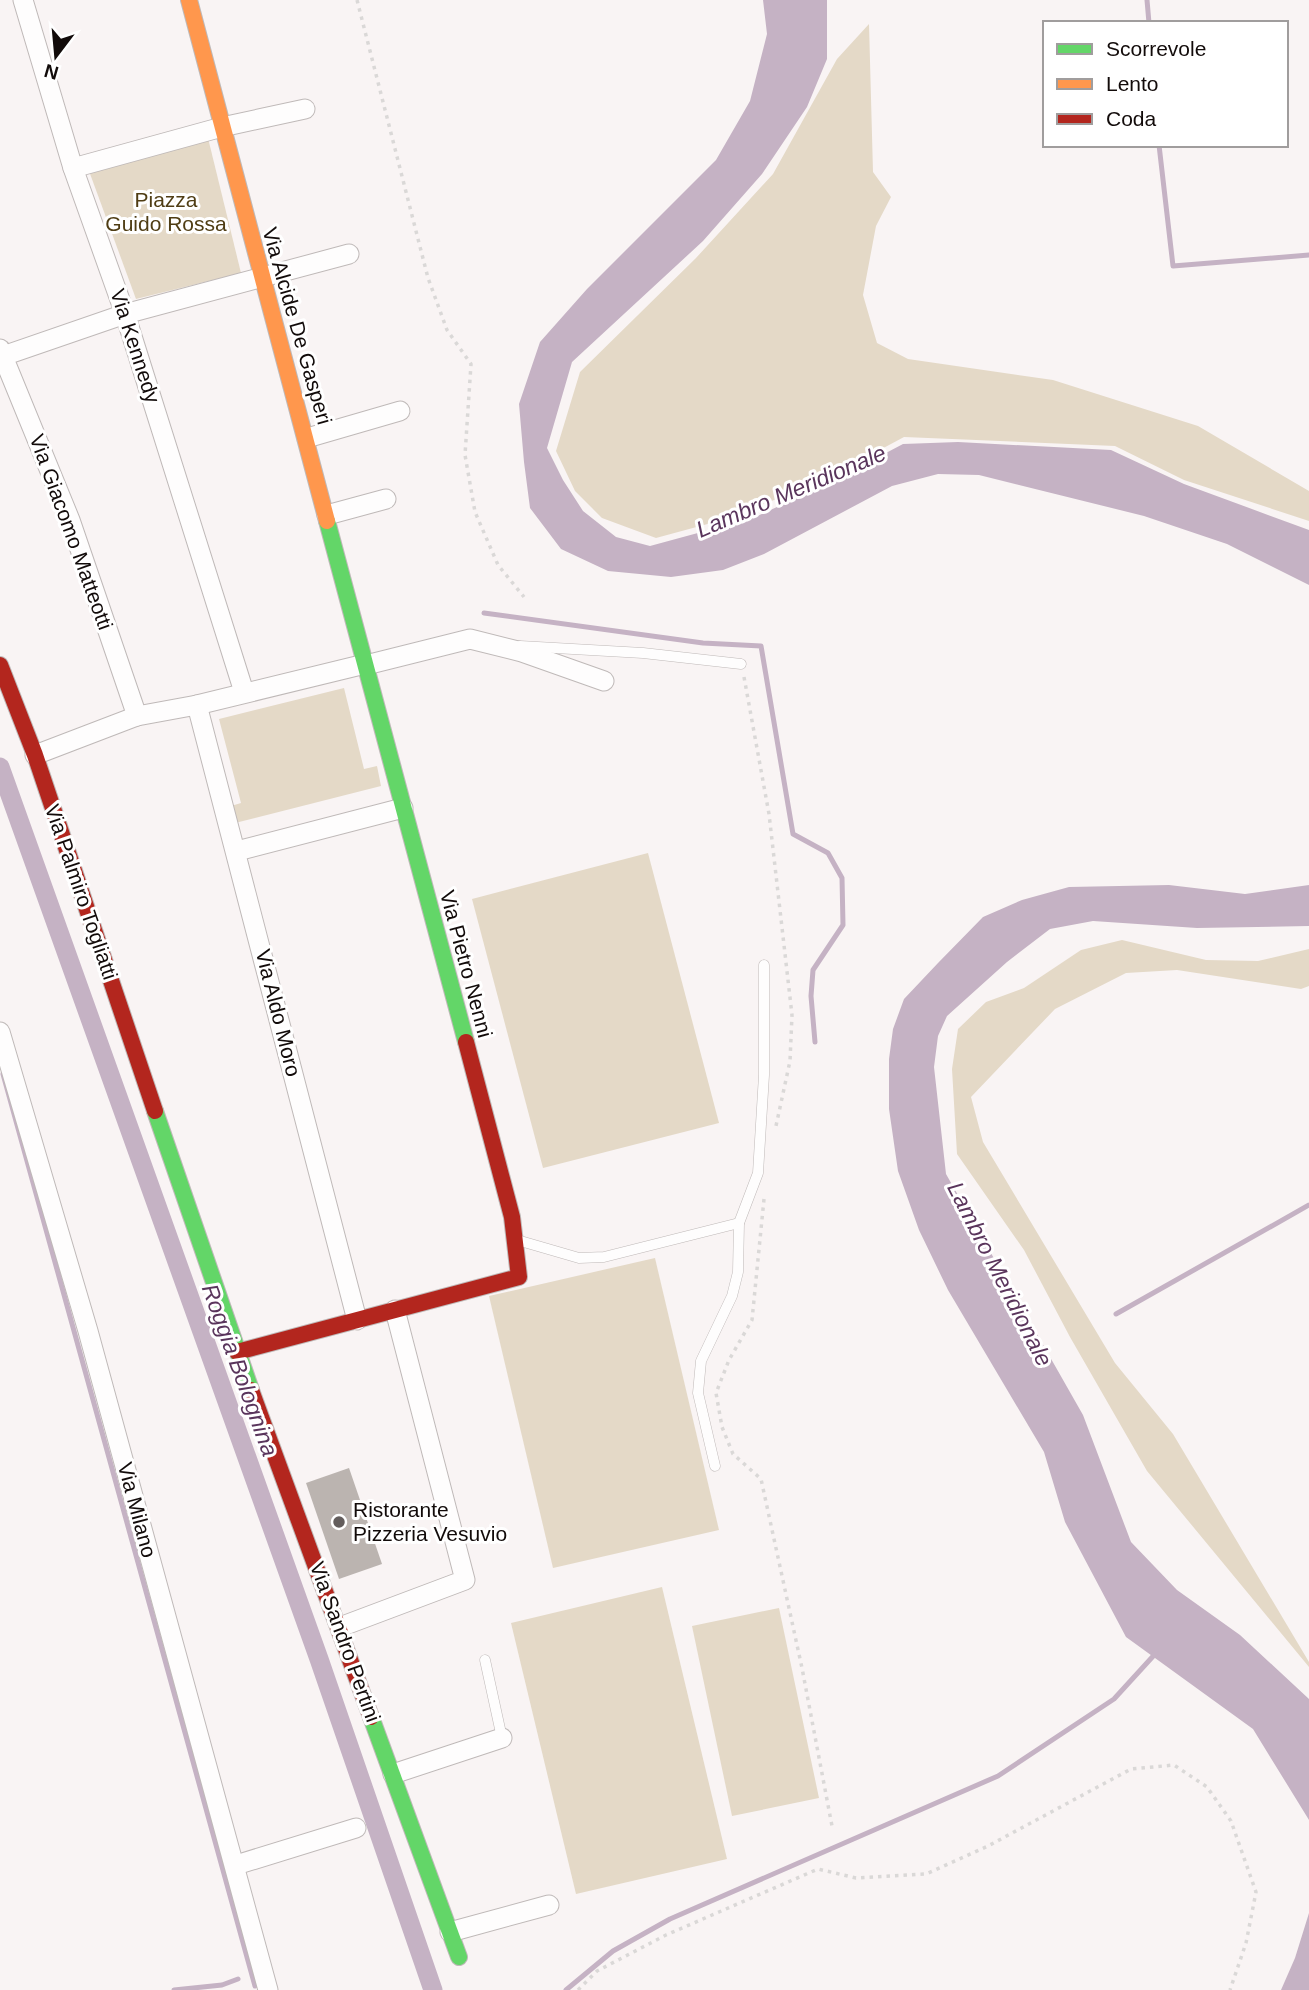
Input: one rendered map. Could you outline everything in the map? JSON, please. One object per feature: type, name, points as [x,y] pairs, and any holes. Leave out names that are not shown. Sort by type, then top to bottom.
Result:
[{"type":"street","name":"Via Kennedy","points":[[23,0],[73,168],[125,314],[244,692]]},
{"type":"street","name":"Via Alcide De Gasperi","points":[[189,0],[260,278],[307,438],[365,665]]},
{"type":"street","points":[[73,168],[222,127],[306,109]]},
{"type":"street","points":[[1,354],[125,314],[349,254]]},
{"type":"street","name":"Via Giacomo Matteotti","points":[[1,354],[70,520],[137,716]]},
{"type":"street","points":[[307,438],[400,411]]},
{"type":"street","points":[[327,515],[386,499]]},
{"type":"street","points":[[35,755],[137,716],[197,705],[471,639],[604,681]]},
{"type":"street","name":"Via Palmiro Togliatti","points":[[0,665],[35,755],[237,1352]]},
{"type":"street","name":"Via Pietro Nenni","points":[[365,665],[517,1240],[519,1277],[395,1310]]},
{"type":"street","name":"Via Aldo Moro","points":[[197,705],[357,1320]]},
{"type":"street","points":[[237,851],[403,808]]},
{"type":"street","name":"Via Milano","points":[[0,1032],[88,1331],[268,1990]]},
{"type":"street","points":[[237,1352],[395,1310],[465,1580],[340,1627]]},
{"type":"street","name":"Via Sandro Pertini","points":[[237,1352],[459,1957]]},
{"type":"street","points":[[393,1774],[502,1738]]},
{"type":"street","points":[[236,1865],[356,1828]]},
{"type":"street","points":[[450,1932],[549,1905]]},
{"type":"lane","points":[[499,646],[629,652],[741,664]]},
{"type":"lane","points":[[715,1466],[698,1393],[701,1361],[732,1296],[738,1272],[739,1223],[758,1173],[764,1075],[764,965]]},
{"type":"lane","points":[[517,1240],[579,1258],[604,1257],[739,1223]]},
{"type":"lane","points":[[485,1660],[502,1738]]},
{"type":"path","points":[[357,0],[428,278],[447,330],[471,364],[465,455],[475,512],[498,565],[524,597]]},
{"type":"path","points":[[741,664],[753,715],[769,814],[792,1015],[790,1061],[776,1127]]},
{"type":"path","points":[[765,1193],[752,1320],[729,1360],[716,1393],[722,1427],[733,1454],[761,1479],[802,1668],[832,1826]]},
{"type":"path","points":[[578,1990],[597,1971],[666,1935],[807,1873],[818,1869],[856,1878],[926,1874],[988,1846],[1131,1769],[1174,1765],[1207,1787],[1231,1821],[1256,1892],[1246,1943],[1230,1990]]},
{"type":"green space","points":[[869,24],[873,172],[891,197],[876,226],[863,295],[877,343],[908,359],[1053,380],[1198,426],[1309,491],[1309,521],[1184,480],[1115,446],[904,437],[820,482],[726,519],[656,538],[602,518],[575,491],[556,451],[580,372],[696,258],[773,174],[837,59]]},
{"type":"green space","name":"Piazza Guido Rossa","points":[[208,138],[241,273],[136,299],[89,171]]},
{"type":"green space","points":[[344,688],[364,769],[377,766],[381,786],[235,823],[231,806],[241,803],[219,719]]},
{"type":"green space","points":[[648,853],[719,1123],[543,1168],[472,899]]},
{"type":"green space","points":[[1122,940],[1206,960],[1258,961],[1309,949],[1309,986],[1301,989],[1177,970],[1126,973],[1055,1009],[971,1097],[983,1142],[1115,1363],[1173,1434],[1309,1662],[1309,1667],[1147,1471],[1070,1337],[1024,1250],[957,1154],[952,1069],[958,1029],[986,1002],[1024,988],[1081,950]]},
{"type":"green space","points":[[655,1258],[719,1530],[553,1568],[489,1296]]},
{"type":"green space","points":[[662,1587],[727,1859],[576,1894],[511,1623]]},
{"type":"green space","points":[[779,1608],[819,1798],[732,1816],[692,1626]]},
{"type":"water","points":[[763,0],[827,0],[827,59],[807,107],[762,174],[703,241],[572,362],[547,448],[583,511],[616,537],[650,546],[753,518],[827,484],[903,444],[958,442],[1111,450],[1184,484],[1309,530],[1309,585],[1227,544],[1144,516],[979,475],[938,474],[892,486],[764,554],[723,570],[671,577],[608,571],[561,549],[530,508],[524,462],[519,404],[540,342],[587,289],[716,160],[750,101],[767,34]]},
{"type":"water","name":"Lambro Meridionale","points":[[1169,885],[1245,894],[1309,885],[1309,926],[1197,928],[1093,921],[1050,929],[1007,962],[947,1016],[938,1036],[934,1067],[946,1174],[1083,1415],[1131,1542],[1177,1590],[1240,1635],[1309,1699],[1309,1820],[1253,1729],[1126,1637],[1065,1522],[1044,1452],[948,1290],[919,1230],[898,1171],[889,1109],[889,1059],[893,1029],[904,999],[938,963],[983,917],[1022,900],[1069,887]]},
{"type":"water","points":[[1309,1913],[1309,1990],[1281,1990],[1295,1958]]},
{"type":"building","points":[[349,1468],[382,1564],[339,1579],[306,1483]]},
{"type":"waterway","points":[[1147,0],[1149,21]]},
{"type":"waterway","points":[[1159,147],[1173,266],[1309,255]]},
{"type":"waterway","points":[[484,613],[703,643],[761,646],[793,834],[828,853],[842,878],[843,925],[813,970],[811,996],[815,1042]]},
{"type":"waterway","name":"Roggia Bolognina","points":[[0,767],[319,1659],[433,1990]]},
{"type":"waterway","points":[[3,1074],[255,1986]]},
{"type":"waterway","points":[[1116,1314],[1309,1205]]},
{"type":"waterway","points":[[566,1990],[613,1951],[670,1919],[998,1776],[1114,1699],[1156,1653]]},
{"type":"waterway","points":[[174,1990],[222,1985],[238,1979]]},
{"type":"traffic: fast","points":[[327,521],[466,1042]]},
{"type":"traffic: fast","points":[[155,1111],[251,1390]]},
{"type":"traffic: fast","points":[[371,1717],[459,1957]]},
{"type":"traffic: slow","points":[[189,0],[327,521]]},
{"type":"traffic: jam","points":[[0,665],[35,755],[155,1111]]},
{"type":"traffic: jam","points":[[237,1352],[519,1277],[512,1217],[466,1042]]},
{"type":"traffic: jam","points":[[251,1390],[371,1717]]},
{"type":"place","name":"Ristorante Pizzeria Vesuvio","points":[[339,1522]]}]
